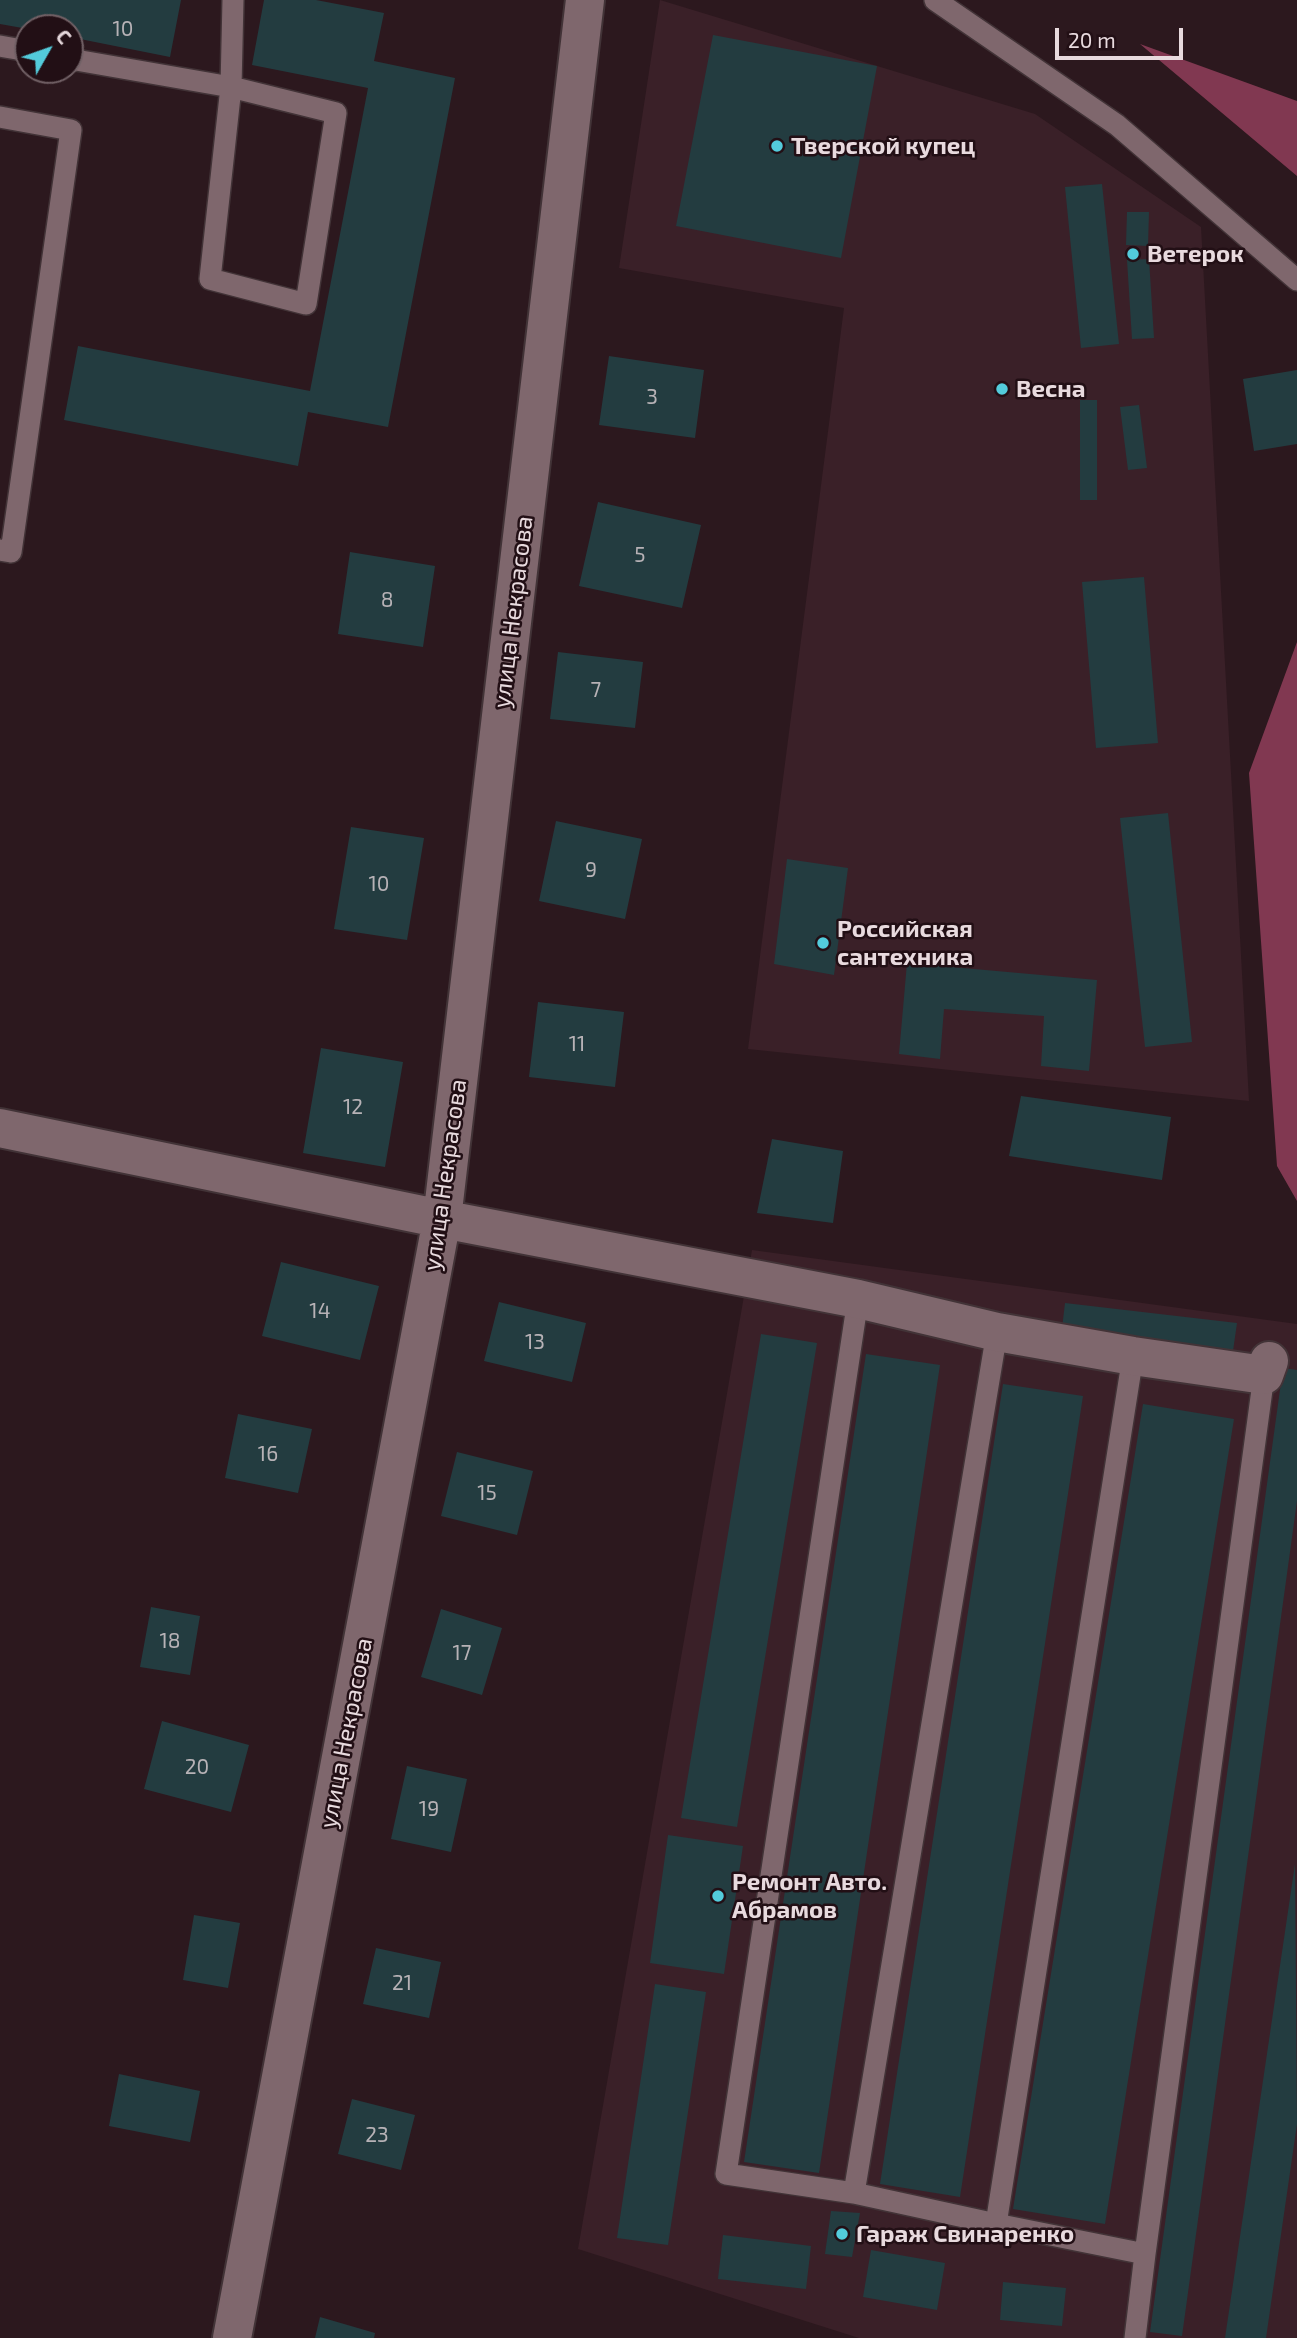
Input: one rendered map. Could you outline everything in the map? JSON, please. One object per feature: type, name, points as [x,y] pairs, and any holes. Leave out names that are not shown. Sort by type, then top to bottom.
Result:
[{"type":"street","name":"улица Некрасова","points":[[232,2338],[442,1219],[585,0]]},
{"type":"street","points":[[0,1128],[442,1219],[858,1299],[997,1332],[1133,1356],[1266,1368]]},
{"type":"lane","points":[[84,61],[231,87],[336,113],[306,304],[210,279],[231,87],[233,0]]},
{"type":"lane","points":[[935,0],[1116,125],[1297,280]]},
{"type":"lane","points":[[0,117],[71,130],[11,552],[0,550]]},
{"type":"lane","points":[[858,1299],[726,2174],[854,2193],[1145,2254]]},
{"type":"lane","points":[[854,2193],[997,1332]]},
{"type":"lane","points":[[996,2224],[1133,1356]]},
{"type":"lane","points":[[1135,2338],[1266,1368]]},
{"type":"shaded area","points":[[660,0],[1035,114],[1201,227],[1249,1101],[748,1049],[844,308],[619,268]]},
{"type":"shaded area","points":[[1140,44],[1297,101],[1297,176]]},
{"type":"shaded area","points":[[1297,642],[1297,1201],[1277,1166],[1249,773]]},
{"type":"shaded area","points":[[752,1250],[1297,1324],[1297,2338],[859,2338],[578,2249]]},
{"type":"building","points":[[0,0],[181,0],[170,57],[84,40],[84,14],[14,14],[14,26],[0,24]]},
{"type":"building","points":[[264,0],[316,0],[384,13],[374,61],[455,78],[388,427],[308,412],[298,466],[64,420],[78,346],[310,391],[368,88],[252,65]]},
{"type":"building","name":"Тверской купец","points":[[713,35],[877,66],[841,258],[676,226]]},
{"type":"building","points":[[1102,184],[1119,344],[1081,348],[1065,187]]},
{"type":"building","points":[[1127,212],[1149,212],[1148,246],[1126,245]]},
{"type":"building","points":[[1149,259],[1154,338],[1132,339],[1127,260]]},
{"type":"building","points":[[609,356],[704,370],[695,438],[599,425]]},
{"type":"building","points":[[1297,370],[1297,444],[1254,451],[1243,379]]},
{"type":"building","points":[[1080,400],[1097,400],[1097,500],[1080,500]]},
{"type":"building","points":[[1139,405],[1147,468],[1128,470],[1120,407]]},
{"type":"building","points":[[598,502],[701,525],[682,608],[579,586]]},
{"type":"building","points":[[350,552],[435,566],[423,647],[338,634]]},
{"type":"building","points":[[1144,577],[1158,743],[1096,748],[1082,582]]},
{"type":"building","points":[[558,652],[643,662],[635,728],[550,719]]},
{"type":"building","points":[[1168,813],[1192,1042],[1145,1047],[1120,818]]},
{"type":"building","points":[[556,821],[642,839],[625,919],[539,901]]},
{"type":"building","points":[[351,827],[424,838],[407,940],[334,929]]},
{"type":"building","points":[[787,859],[848,868],[834,975],[774,964]]},
{"type":"building","points":[[907,963],[1097,980],[1089,1071],[1041,1066],[1044,1016],[944,1009],[940,1059],[899,1054]]},
{"type":"building","points":[[538,1002],[624,1012],[615,1087],[529,1077]]},
{"type":"building","points":[[321,1048],[403,1062],[385,1167],[303,1153]]},
{"type":"building","points":[[1021,1096],[1171,1117],[1162,1180],[1009,1156]]},
{"type":"building","points":[[772,1139],[843,1151],[833,1223],[757,1213]]},
{"type":"building","points":[[281,1262],[379,1286],[360,1360],[262,1336]]},
{"type":"building","points":[[499,1302],[586,1323],[572,1382],[484,1361]]},
{"type":"building","points":[[1065,1303],[1237,1323],[1232,1358],[1061,1337]]},
{"type":"building","points":[[761,1334],[817,1343],[737,1827],[681,1818]]},
{"type":"building","points":[[866,1354],[940,1365],[819,2173],[744,2162]]},
{"type":"building","points":[[1283,1368],[1297,1370],[1297,1501],[1182,2336],[1150,2332]]},
{"type":"building","points":[[1003,1384],[1083,1396],[960,2197],[880,2184]]},
{"type":"building","points":[[1143,1404],[1234,1419],[1105,2224],[1013,2209]]},
{"type":"building","points":[[238,1414],[312,1429],[298,1493],[225,1478]]},
{"type":"building","points":[[457,1452],[533,1471],[517,1535],[441,1516]]},
{"type":"building","points":[[151,1607],[200,1616],[190,1675],[140,1667]]},
{"type":"building","points":[[441,1609],[502,1628],[482,1695],[421,1677]]},
{"type":"building","points":[[162,1721],[249,1745],[231,1812],[144,1789]]},
{"type":"building","points":[[407,1766],[467,1779],[451,1852],[391,1839]]},
{"type":"building","points":[[668,1835],[743,1846],[724,1974],[650,1963]]},
{"type":"building","points":[[1295,1864],[1297,2124],[1266,2338],[1225,2338]]},
{"type":"building","points":[[194,1915],[240,1923],[228,1988],[183,1980]]},
{"type":"building","points":[[376,1948],[441,1962],[429,2018],[363,2004]]},
{"type":"building","points":[[655,1984],[706,1992],[668,2245],[617,2238]]},
{"type":"building","points":[[119,2074],[200,2091],[190,2142],[109,2126]]},
{"type":"building","points":[[352,2099],[415,2115],[401,2170],[338,2154]]},
{"type":"building","name":"Гараж Свинаренко","points":[[831,2211],[860,2213],[852,2257],[825,2254]]},
{"type":"building","points":[[723,2235],[811,2246],[806,2289],[718,2279]]},
{"type":"building","points":[[871,2250],[945,2263],[937,2310],[863,2297]]},
{"type":"building","points":[[1003,2282],[1066,2288],[1062,2326],[1000,2320]]},
{"type":"building","points":[[320,2317],[375,2333],[374,2338],[315,2338]]},
{"type":"place","name":"Тверской купец","points":[[777,146]]},
{"type":"place","name":"Ветерок","points":[[1133,254]]},
{"type":"place","name":"Весна","points":[[1002,389]]},
{"type":"place","name":"Российская сантехника","points":[[823,943]]},
{"type":"place","name":"Ремонт Авто. Абрамов","points":[[718,1896]]},
{"type":"place","name":"Гараж Свинаренко","points":[[842,2234]]}]
